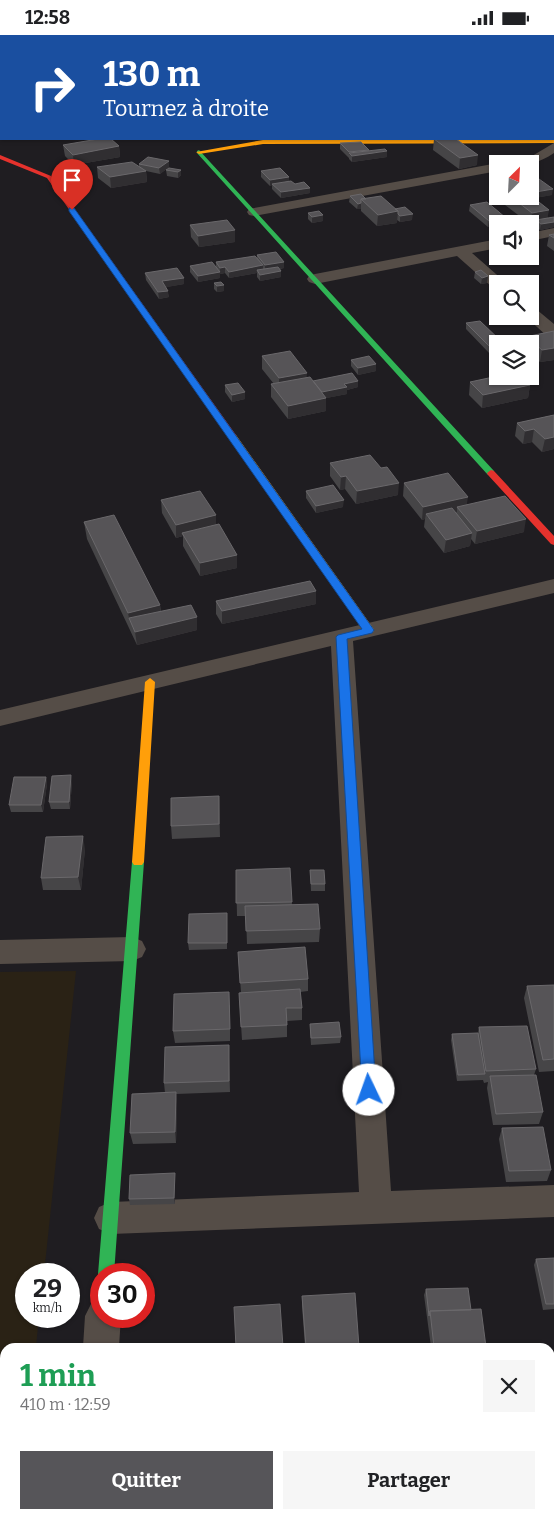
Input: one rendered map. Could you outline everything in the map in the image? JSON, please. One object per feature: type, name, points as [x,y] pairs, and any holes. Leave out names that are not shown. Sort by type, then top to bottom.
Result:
[{"type":"street","points":[[554,141],[262,142],[199,152],[554,542]]},
{"type":"street","points":[[539,157],[554,147]]},
{"type":"street","points":[[0,157],[49,177],[368,630]]},
{"type":"street","points":[[254,212],[489,169]]},
{"type":"street","points":[[539,235],[554,232]]},
{"type":"street","points":[[315,279],[489,245]]},
{"type":"street","points":[[461,251],[489,276]]},
{"type":"street","points":[[539,320],[554,333]]},
{"type":"street","points":[[0,718],[554,586]]},
{"type":"street","points":[[342,637],[376,1208]]},
{"type":"street","points":[[107,1263],[132,949],[150,682]]},
{"type":"street","points":[[0,952],[132,949]]},
{"type":"street","points":[[111,1218],[554,1201]]},
{"type":"street","points":[[101,1343],[102,1328]]},
{"type":"shaded area","points":[[76,971],[45,1263],[15,1263],[15,1328],[38,1328],[36,1343],[0,1343],[0,972]]},
{"type":"building","points":[[92,140],[112,140],[119,146],[73,155],[63,145]]},
{"type":"building","points":[[435,140],[457,140],[478,155],[460,158]]},
{"type":"building","points":[[361,142],[369,150],[349,152],[340,143]]},
{"type":"building","points":[[385,149],[387,151],[352,156],[349,153]]},
{"type":"building","points":[[148,157],[169,161],[159,168],[139,164]]},
{"type":"building","points":[[132,162],[146,171],[110,177],[97,167]]},
{"type":"building","points":[[169,168],[181,170],[178,172],[166,170]]},
{"type":"building","points":[[280,168],[289,177],[270,180],[261,171]]},
{"type":"building","points":[[539,179],[553,189],[539,191]]},
{"type":"building","points":[[291,181],[295,184],[304,182],[310,188],[281,192],[272,184]]},
{"type":"building","points":[[361,194],[366,199],[361,199],[361,203],[358,204],[350,196]]},
{"type":"building","points":[[381,196],[398,211],[378,215],[361,199]]},
{"type":"building","points":[[487,202],[502,215],[489,215],[489,221],[470,205]]},
{"type":"building","points":[[539,202],[549,210],[532,213],[522,205],[539,205]]},
{"type":"building","points":[[405,207],[413,214],[400,216],[395,209]]},
{"type":"building","points":[[319,211],[323,215],[312,217],[308,213]]},
{"type":"building","points":[[554,217],[554,222],[541,224],[539,220]]},
{"type":"building","points":[[227,220],[235,230],[198,236],[190,225]]},
{"type":"building","points":[[276,252],[284,262],[265,265],[257,255]]},
{"type":"building","points":[[255,256],[263,265],[229,272],[225,267],[220,268],[216,262]]},
{"type":"building","points":[[212,262],[220,272],[198,276],[190,266]]},
{"type":"building","points":[[278,267],[281,271],[260,275],[257,270]]},
{"type":"building","points":[[177,268],[184,278],[162,281],[168,291],[158,292],[145,273]]},
{"type":"building","points":[[481,270],[488,276],[482,278],[475,272]]},
{"type":"building","points":[[221,282],[224,285],[217,286],[214,283]]},
{"type":"building","points":[[480,321],[495,335],[489,335],[489,346],[466,323]]},
{"type":"building","points":[[554,331],[554,348],[542,350],[539,347],[539,335],[535,335]]},
{"type":"building","points":[[290,351],[307,373],[279,378],[262,356]]},
{"type":"building","points":[[369,356],[376,364],[358,368],[351,360]]},
{"type":"building","points":[[352,373],[358,381],[344,384],[347,387],[322,392],[313,381]]},
{"type":"building","points":[[310,377],[326,398],[288,406],[271,384]]},
{"type":"building","points":[[489,378],[489,385],[530,385],[483,395],[470,382]]},
{"type":"building","points":[[238,383],[245,392],[232,395],[225,385]]},
{"type":"building","points":[[554,415],[554,437],[545,439],[534,429],[525,431],[517,423]]},
{"type":"building","points":[[370,455],[381,468],[387,467],[399,483],[357,491],[346,476],[341,477],[330,463]]},
{"type":"building","points":[[448,473],[468,497],[423,507],[404,483]]},
{"type":"building","points":[[333,485],[344,500],[316,506],[306,491]]},
{"type":"building","points":[[200,491],[216,515],[176,525],[161,500]]},
{"type":"building","points":[[505,496],[526,519],[477,531],[457,507]]},
{"type":"building","points":[[452,508],[472,533],[446,540],[426,514]]},
{"type":"building","points":[[114,515],[160,605],[128,613],[84,522]]},
{"type":"building","points":[[219,524],[237,555],[200,563],[182,533]]},
{"type":"building","points":[[310,581],[316,591],[222,611],[216,601]]},
{"type":"building","points":[[191,605],[197,617],[135,632],[129,618]]},
{"type":"building","points":[[71,775],[69,802],[49,802],[52,776]]},
{"type":"building","points":[[14,777],[46,777],[41,805],[9,805]]},
{"type":"building","points":[[219,796],[219,824],[171,826],[171,798]]},
{"type":"building","points":[[83,836],[78,877],[41,878],[46,837]]},
{"type":"building","points":[[290,868],[292,902],[236,903],[236,870]]},
{"type":"building","points":[[310,870],[324,870],[325,884],[311,884]]},
{"type":"building","points":[[318,904],[320,929],[246,931],[245,906]]},
{"type":"building","points":[[227,913],[227,943],[188,943],[189,914]]},
{"type":"building","points":[[305,947],[308,979],[240,983],[238,952]]},
{"type":"building","points":[[554,985],[554,1059],[543,1060],[527,986]]},
{"type":"building","points":[[300,989],[302,1008],[286,1008],[287,1025],[241,1027],[239,993]]},
{"type":"building","points":[[229,992],[230,1029],[173,1031],[174,994]]},
{"type":"building","points":[[339,1022],[341,1037],[311,1038],[310,1024]]},
{"type":"building","points":[[527,1026],[536,1069],[486,1071],[479,1027]]},
{"type":"building","points":[[478,1033],[485,1074],[458,1075],[452,1034]]},
{"type":"building","points":[[229,1045],[229,1081],[164,1083],[165,1047]]},
{"type":"building","points":[[536,1075],[543,1112],[496,1114],[490,1076]]},
{"type":"building","points":[[176,1092],[175,1132],[130,1133],[132,1094]]},
{"type":"building","points":[[543,1127],[551,1170],[509,1171],[502,1128]]},
{"type":"building","points":[[175,1173],[174,1198],[129,1199],[130,1175]]},
{"type":"building","points":[[554,1258],[554,1304],[546,1304],[536,1259]]},
{"type":"building","points":[[468,1288],[471,1310],[430,1311],[429,1316],[426,1289]]},
{"type":"building","points":[[355,1293],[359,1343],[306,1343],[302,1296]]},
{"type":"building","points":[[280,1304],[283,1343],[236,1343],[234,1307]]},
{"type":"building","points":[[481,1309],[485,1343],[434,1343],[430,1311]]},
{"type":"traffic: fast","points":[[199,152],[491,473]]},
{"type":"traffic: fast","points":[[107,1263],[138,862]]},
{"type":"traffic: slow","points":[[199,152],[263,142],[554,141]]},
{"type":"traffic: slow","points":[[233,437],[369,630]]},
{"type":"traffic: slow","points":[[138,862],[150,682]]},
{"type":"traffic: jam","points":[[0,157],[49,177],[233,437]]},
{"type":"traffic: jam","points":[[491,473],[554,542]]},
{"type":"route","points":[[72,210],[368,630],[342,637],[369,1090]]}]
